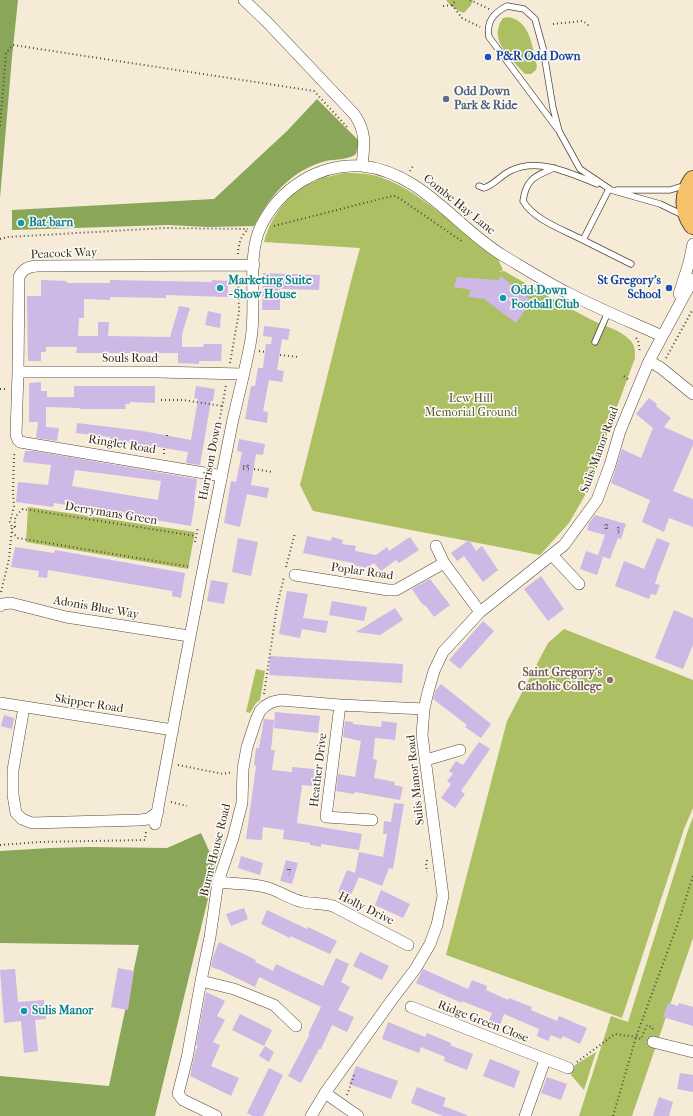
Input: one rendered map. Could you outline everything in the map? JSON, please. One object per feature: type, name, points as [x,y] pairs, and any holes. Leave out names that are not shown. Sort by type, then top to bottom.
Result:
[{"type":"main road","points":[[691,222],[685,208],[685,197],[692,182]]},
{"type":"street","points":[[244,0],[267,22],[360,122],[364,137],[362,166]]},
{"type":"street","name":"Harrison Down","points":[[152,822],[158,812],[174,730],[189,636],[235,408],[251,337],[255,229],[279,198],[307,177],[320,172],[343,167],[362,166]]},
{"type":"street","name":"Combe Hay Lane","points":[[362,166],[386,172],[405,180],[426,193],[483,242],[500,254],[570,294],[662,336]]},
{"type":"street","name":"Sulis Manor Road","points":[[672,318],[689,263],[693,244]]},
{"type":"street","name":"Peacock Way","points":[[19,441],[16,435],[18,285],[22,270],[37,266],[254,265]]},
{"type":"street","name":"Sulis Manor Road","points":[[311,1116],[325,1094],[416,968],[430,944],[437,925],[443,896],[422,735],[424,709],[434,671],[443,652],[480,612],[564,545],[597,500],[644,360],[662,336],[693,279]]},
{"type":"street","points":[[644,360],[661,368],[693,394]]},
{"type":"street","name":"Souls Road","points":[[18,372],[243,374]]},
{"type":"street","name":"Ringlet Road","points":[[19,441],[222,476]]},
{"type":"street","points":[[436,546],[444,563],[480,612]]},
{"type":"street","points":[[552,555],[579,584]]},
{"type":"street","name":"Poplar Road","points":[[295,575],[396,590],[444,563]]},
{"type":"street","name":"Adonis Blue Way","points":[[0,606],[2,604],[11,603],[66,617],[189,636]]},
{"type":"street","points":[[265,706],[272,702],[281,700],[340,705],[424,709]]},
{"type":"street","name":"Skipper Road","points":[[0,703],[174,730]]},
{"type":"street","name":"Heather Drive","points":[[340,705],[326,817],[372,820]]},
{"type":"street","name":"Burnt House Road","points":[[215,1116],[183,1100],[178,1094],[187,1058],[200,981],[210,937],[218,882],[239,818],[242,803],[243,769],[247,747],[256,720],[265,706]]},
{"type":"street","points":[[24,707],[13,770],[13,796],[16,813],[22,819],[32,823],[140,820],[152,822]]},
{"type":"street","points":[[426,760],[460,750]]},
{"type":"street","name":"Holly Drive","points":[[218,882],[263,886],[276,890],[294,900],[323,903],[334,906],[408,945]]},
{"type":"street","points":[[200,981],[234,989],[274,1006],[296,1026]]},
{"type":"street","name":"Ridge Green Close","points":[[411,1007],[568,1068]]},
{"type":"street","points":[[653,1042],[693,1052]]},
{"type":"street","points":[[525,1116],[545,1060]]},
{"type":"street","points":[[325,1094],[358,1116]]},
{"type":"lane","points":[[559,131],[553,108],[543,48],[535,19],[524,9],[507,6],[496,12],[489,24],[487,30],[489,37],[559,131],[580,169],[608,189],[670,190],[692,182]]},
{"type":"lane","points":[[478,186],[484,188],[489,187],[502,175],[519,168],[538,165],[574,174],[608,189],[660,204],[677,211],[691,222]]},
{"type":"lane","points":[[554,168],[534,177],[527,184],[523,201],[527,209],[541,219],[632,264]]},
{"type":"lane","points":[[583,240],[608,189]]},
{"type":"lane","points":[[595,342],[608,311]]},
{"type":"path","points":[[443,6],[452,5],[456,0]]},
{"type":"path","points":[[470,0],[496,12]]},
{"type":"path","points":[[452,5],[462,18],[487,30]]},
{"type":"path","points":[[553,24],[583,21],[589,26]]},
{"type":"path","points":[[0,126],[6,53],[14,45],[314,91],[349,129]]},
{"type":"path","points":[[0,239],[8,237],[164,228],[269,228],[396,196],[467,244]]},
{"type":"path","points":[[214,451],[239,312],[238,249],[245,231],[255,229]]},
{"type":"path","points":[[661,368],[693,309]]},
{"type":"path","points":[[633,334],[638,340],[644,360]]},
{"type":"path","points":[[280,355],[298,357]]},
{"type":"path","points":[[161,400],[183,400],[235,408]]},
{"type":"path","points":[[0,597],[9,559],[12,532],[10,522],[14,506],[14,455],[19,441]]},
{"type":"path","points":[[254,469],[273,472]]},
{"type":"path","name":"Derrymans Green","points":[[12,527],[14,527],[17,514],[23,509],[196,536]]},
{"type":"path","points":[[195,544],[200,520]]},
{"type":"path","points":[[12,532],[19,538],[191,567]]},
{"type":"path","points":[[265,706],[263,692],[277,606],[295,533]]},
{"type":"path","points":[[167,762],[223,774],[243,769]]},
{"type":"path","points":[[160,799],[187,806]]},
{"type":"path","points":[[0,845],[39,842],[145,840],[152,822]]},
{"type":"path","points":[[428,856],[426,863],[428,878]]},
{"type":"path","points":[[613,1116],[636,1037],[678,923],[693,876]]},
{"type":"path","points":[[568,1068],[615,1034],[641,1039]]},
{"type":"path","points":[[344,1107],[356,1070]]},
{"type":"green space","points":[[0,0],[18,0],[0,198]]},
{"type":"green space","points":[[446,0],[473,0],[471,5],[464,13],[454,8]]},
{"type":"green space","points":[[509,17],[522,24],[532,43],[537,66],[536,70],[531,74],[525,74],[508,55],[499,41],[499,26],[503,18]]},
{"type":"green space","points":[[317,99],[359,141],[356,154],[350,157],[326,161],[314,165],[292,177],[267,204],[254,226],[208,227],[168,225],[12,230],[12,210],[214,199],[287,131]]},
{"type":"green space","name":"Lew Hill Memorial Ground","points":[[344,173],[376,176],[389,180],[407,190],[440,213],[498,259],[503,270],[498,272],[504,271],[579,313],[622,333],[631,341],[635,351],[635,358],[607,434],[592,483],[569,523],[540,555],[313,511],[300,485],[360,248],[264,242],[272,221],[278,211],[293,195],[312,182]]},
{"type":"green space","points":[[28,507],[195,532],[188,569],[26,542]]},
{"type":"green space","name":"Saint Gregory's Catholic College","points":[[564,629],[693,680],[693,808],[684,829],[622,1018],[446,955],[507,721],[548,643]]},
{"type":"green space","points":[[256,669],[265,671],[260,700],[256,703],[250,713],[246,712]]},
{"type":"green space","points":[[693,817],[693,938],[632,1116],[579,1116],[611,1016],[628,1022]]},
{"type":"green space","points":[[201,833],[216,866],[155,1116],[0,1116],[0,1076],[109,1086],[139,945],[0,943],[0,851],[90,847],[167,848]]},
{"type":"green space","points":[[596,1052],[584,1090],[571,1075],[575,1065]]},
{"type":"building","points":[[263,273],[320,275],[319,290],[280,289],[280,310],[262,310]]},
{"type":"building","name":"Odd Down Football Club","points":[[501,276],[532,301],[516,323],[484,299],[468,297],[471,290],[454,287],[457,277],[498,280]]},
{"type":"building","points":[[41,280],[67,281],[67,283],[110,283],[110,280],[228,281],[228,297],[166,295],[166,298],[110,297],[110,300],[84,299],[84,318],[79,318],[78,336],[98,336],[98,322],[109,322],[108,336],[170,337],[179,306],[190,308],[182,334],[182,347],[203,347],[204,344],[222,344],[221,361],[199,361],[199,364],[178,363],[178,353],[76,353],[77,347],[46,347],[46,352],[41,352],[41,361],[28,361],[27,296],[41,296]]},
{"type":"building","points":[[208,311],[221,314],[220,328],[205,325]]},
{"type":"building","points":[[264,326],[290,329],[288,340],[282,339],[277,370],[284,371],[282,382],[269,380],[263,411],[268,412],[267,423],[245,419],[251,386],[255,386],[258,368],[263,368],[266,344],[271,344],[272,337],[263,336]]},
{"type":"building","points":[[41,382],[41,391],[47,391],[47,397],[74,397],[74,386],[155,386],[155,403],[130,402],[130,404],[125,404],[126,409],[46,407],[46,427],[59,428],[57,441],[36,438],[38,422],[29,422],[29,383]]},
{"type":"building","points":[[196,386],[215,389],[213,401],[211,401],[200,465],[186,463],[188,452],[110,440],[110,437],[76,433],[77,423],[143,431],[191,440],[198,399],[194,398]]},
{"type":"building","points":[[649,398],[657,404],[656,406],[671,418],[664,427],[693,440],[693,445],[673,491],[693,499],[693,527],[669,518],[664,532],[642,522],[650,500],[611,483],[622,449],[641,458],[653,428],[636,414]]},
{"type":"building","points":[[239,439],[265,444],[263,455],[256,454],[251,485],[269,488],[267,498],[247,494],[240,527],[224,523],[231,481],[236,482],[242,452],[237,451]]},
{"type":"building","points":[[25,451],[34,451],[197,479],[191,526],[54,503],[53,507],[16,502],[18,482],[48,485],[51,465],[23,462]],"holes":[[[75,470],[161,481],[158,500],[72,486]]]},
{"type":"building","points":[[595,515],[626,524],[621,539],[618,538],[610,559],[598,555],[605,535],[587,530],[589,523]]},
{"type":"building","points":[[307,536],[331,541],[332,537],[343,540],[342,544],[356,546],[355,551],[376,555],[387,547],[389,551],[410,537],[419,550],[399,563],[396,560],[381,571],[374,563],[367,568],[353,565],[353,563],[303,553]]},
{"type":"building","points":[[238,538],[258,542],[251,576],[232,572]]},
{"type":"building","points":[[657,538],[670,543],[655,584],[660,585],[656,595],[651,594],[649,599],[615,586],[624,561],[644,569]]},
{"type":"building","points":[[469,540],[476,551],[482,546],[498,570],[483,582],[464,556],[457,561],[451,553]]},
{"type":"building","points":[[15,547],[54,553],[55,550],[185,573],[181,598],[172,596],[172,591],[48,570],[47,578],[38,577],[39,571],[11,567]]},
{"type":"building","points":[[586,551],[603,557],[597,575],[580,569]]},
{"type":"building","points":[[541,576],[564,609],[548,621],[524,589]]},
{"type":"building","points":[[430,579],[450,605],[434,617],[426,606],[422,604],[412,589]]},
{"type":"building","points":[[211,580],[228,583],[224,604],[207,601]]},
{"type":"building","points":[[287,591],[308,594],[303,618],[328,621],[326,633],[302,629],[300,638],[279,634]]},
{"type":"building","points":[[332,601],[367,607],[364,621],[329,615]]},
{"type":"building","points":[[395,608],[403,620],[380,635],[356,632]]},
{"type":"building","points":[[674,610],[693,618],[693,645],[683,669],[655,658]]},
{"type":"building","points":[[483,621],[494,631],[460,669],[449,660]]},
{"type":"building","points":[[270,656],[403,664],[402,683],[269,675]]},
{"type":"building","points":[[441,684],[491,724],[481,738],[465,727],[467,725],[433,699],[436,690]]},
{"type":"building","points":[[275,712],[320,716],[318,733],[274,728]]},
{"type":"building","points":[[4,715],[14,718],[12,729],[1,726]]},
{"type":"building","points":[[264,719],[274,720],[271,750],[275,750],[272,770],[292,772],[292,767],[314,769],[313,786],[302,785],[297,823],[362,834],[359,850],[321,844],[321,847],[310,845],[310,843],[283,839],[284,830],[263,827],[262,840],[246,839],[256,766],[254,765],[256,748],[259,748]]},
{"type":"building","points":[[345,721],[353,722],[353,724],[381,727],[382,721],[397,723],[395,740],[375,738],[373,759],[377,760],[374,778],[395,782],[394,785],[403,787],[400,800],[355,792],[354,794],[336,791],[338,774],[355,777],[361,741],[343,737]]},
{"type":"building","points":[[479,742],[490,749],[461,791],[465,794],[455,808],[441,798],[451,784],[447,781],[453,774],[449,771],[456,761],[463,765]]},
{"type":"building","points":[[394,803],[404,804],[393,869],[389,868],[382,886],[359,877],[350,897],[338,892],[347,870],[355,873],[359,852],[383,857],[387,834],[383,834],[384,821],[391,822]]},
{"type":"building","points":[[241,856],[263,863],[260,875],[238,868]]},
{"type":"building","points":[[286,860],[298,863],[292,884],[280,881]]},
{"type":"building","points":[[381,890],[410,904],[403,918],[375,905]]},
{"type":"building","points":[[244,908],[248,919],[231,926],[226,914]]},
{"type":"building","points":[[267,910],[337,941],[330,954],[290,936],[290,938],[261,924]]},
{"type":"building","points":[[219,942],[256,960],[255,962],[273,971],[276,964],[323,986],[336,958],[349,964],[341,982],[350,987],[338,1010],[354,1017],[347,1032],[332,1025],[321,1049],[319,1049],[301,1083],[288,1076],[310,1034],[308,1034],[321,1007],[259,977],[255,987],[211,967]]},
{"type":"building","points":[[360,952],[389,966],[382,980],[353,966]]},
{"type":"building","points":[[118,968],[134,971],[128,1010],[111,1007]]},
{"type":"building","name":"Sulis Manor","points":[[15,969],[18,1002],[44,1000],[46,1019],[35,1020],[38,1051],[24,1053],[21,1021],[4,1023],[0,970]]},
{"type":"building","points":[[423,969],[468,989],[472,980],[487,986],[486,990],[508,1000],[509,998],[532,1007],[531,1010],[557,1021],[559,1016],[587,1028],[580,1044],[563,1036],[561,1039],[551,1035],[548,1041],[537,1036],[539,1029],[504,1014],[500,1025],[489,1020],[492,1013],[462,1001],[462,1003],[416,983]]},
{"type":"building","points":[[206,992],[225,1001],[217,1016],[225,1020],[213,1042],[220,1045],[211,1066],[239,1078],[231,1096],[190,1076],[195,1052],[198,1046],[196,1045]]},
{"type":"building","points":[[668,1003],[678,1006],[679,1003],[693,1007],[693,1026],[663,1017]]},
{"type":"building","points":[[240,1014],[272,1030],[264,1046],[232,1030]]},
{"type":"building","points":[[388,1022],[425,1037],[427,1033],[451,1043],[450,1045],[473,1054],[467,1070],[444,1061],[445,1057],[421,1047],[419,1053],[382,1039]]},
{"type":"building","points":[[265,1046],[274,1052],[269,1062],[259,1056]]},
{"type":"building","points":[[490,1059],[520,1071],[514,1088],[483,1076]]},
{"type":"building","points":[[356,1066],[398,1081],[391,1099],[349,1084]]},
{"type":"building","points":[[269,1068],[283,1075],[263,1116],[253,1116],[247,1113]]},
{"type":"building","points":[[680,1073],[693,1075],[693,1092],[677,1089]]},
{"type":"building","points":[[547,1077],[567,1084],[561,1100],[541,1093]]},
{"type":"building","points":[[417,1087],[446,1098],[443,1106],[467,1116],[443,1116],[411,1103]]},
{"type":"building","points":[[659,1097],[673,1102],[669,1116],[653,1116]]},
{"type":"place","name":"P&R Odd Down","points":[[488,57]]},
{"type":"place","name":"Odd Down Park & Ride","points":[[446,99]]},
{"type":"place","name":"Bat barn","points":[[21,223]]},
{"type":"place","name":"Marketing Suite - Show House","points":[[220,288]]},
{"type":"place","name":"St Gregory's School","points":[[669,288]]},
{"type":"place","name":"Odd Down Football Club","points":[[503,298]]},
{"type":"place","name":"Saint Gregory's Catholic College","points":[[610,680]]},
{"type":"place","name":"Sulis Manor","points":[[24,1011]]}]
